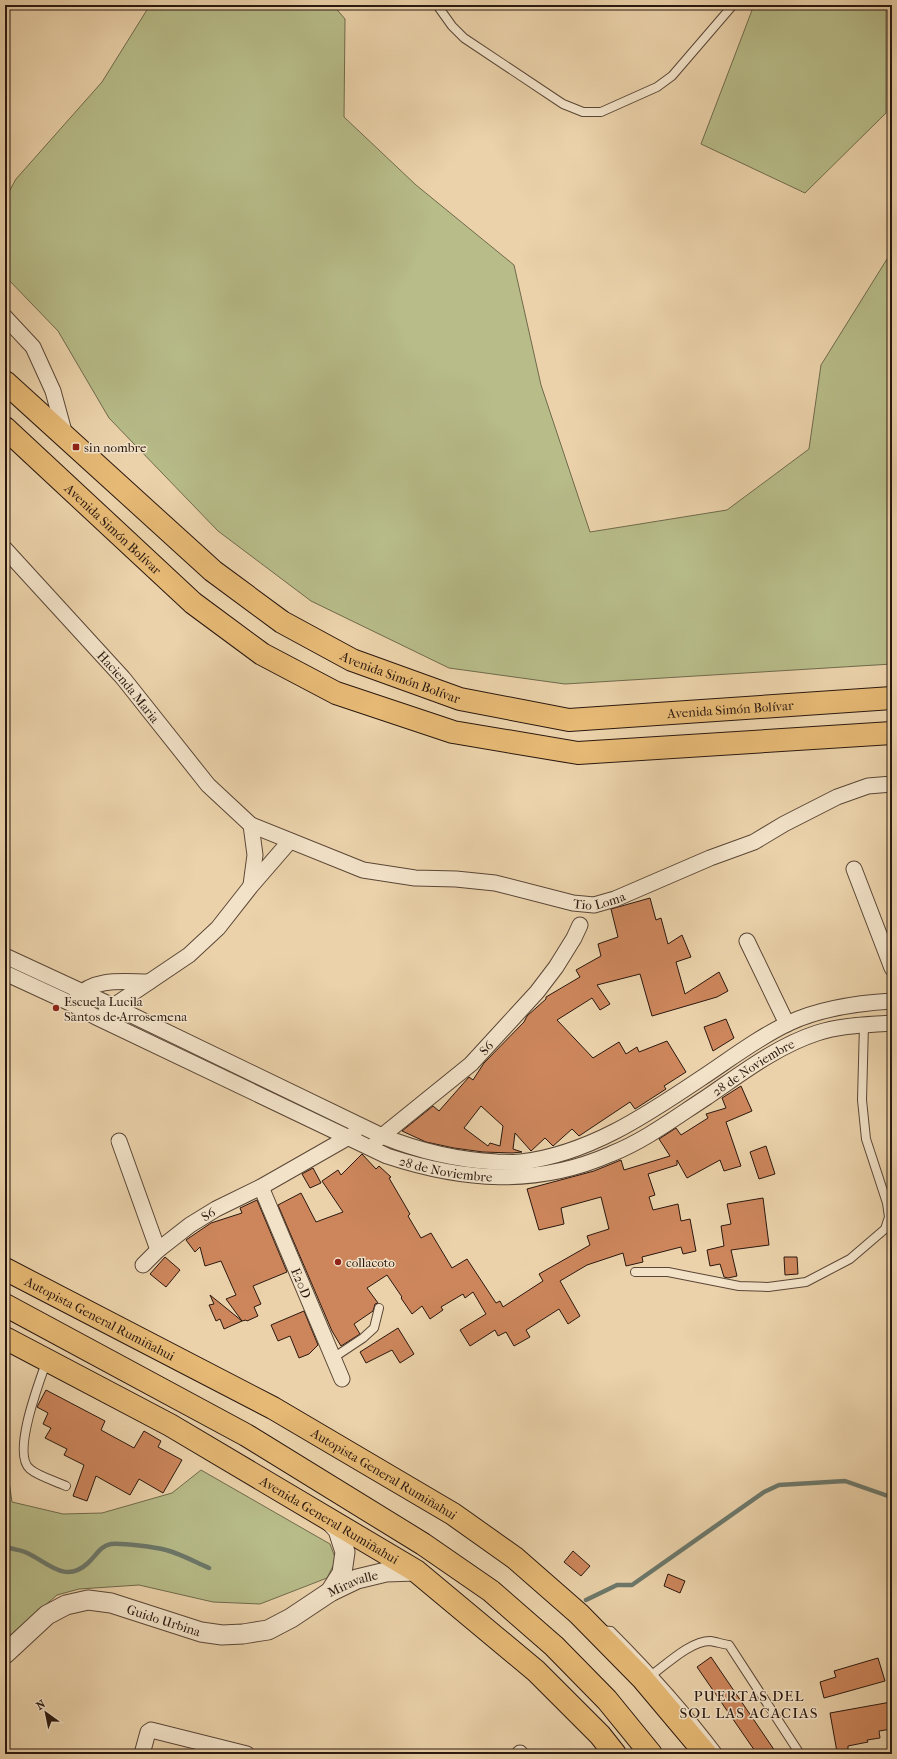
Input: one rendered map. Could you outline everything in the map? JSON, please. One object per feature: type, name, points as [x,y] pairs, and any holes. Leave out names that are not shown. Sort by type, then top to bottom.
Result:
[{"type":"main road","name":"Avenida Simón Bolívar","points":[[5,382],[213,571],[282,622],[352,660],[460,699],[569,720],[892,698]]},
{"type":"main road","name":"Avenida Simón Bolívar","points":[[5,428],[193,603],[262,654],[336,693],[453,732],[578,753],[892,733]]},
{"type":"main road","name":"Autopista General Rumiñahui","points":[[5,1269],[273,1408],[453,1514],[515,1558],[579,1614],[642,1678],[706,1754]]},
{"type":"main road","points":[[5,1304],[246,1435],[423,1544],[491,1591],[554,1646],[607,1700],[651,1754]]},
{"type":"main road","name":"Avenida General Rumiñahui","points":[[5,1338],[170,1425],[323,1514],[416,1571],[536,1671],[600,1735],[615,1754]]},
{"type":"street","points":[[5,317],[33,347],[53,391],[65,436]]},
{"type":"street","name":"Hacienda Maria","points":[[5,549],[123,678],[208,785],[251,825],[290,841]]},
{"type":"street","name":"Tio Loma","points":[[290,841],[363,870],[415,878],[456,879],[495,883],[573,903],[594,905],[615,899],[710,858],[754,842],[784,824],[837,796],[868,786],[892,784]]},
{"type":"street","points":[[251,825],[255,855],[251,886]]},
{"type":"street","points":[[96,1017],[189,955],[218,928],[251,886],[290,841]]},
{"type":"street","points":[[854,870],[892,968]]},
{"type":"street","name":"S6","points":[[366,1148],[471,1064],[537,992],[556,967],[574,938],[580,925]]},
{"type":"street","points":[[747,941],[787,1024]]},
{"type":"street","points":[[5,956],[82,991],[382,1136],[404,1145],[457,1158],[519,1163],[544,1158],[594,1142],[620,1129],[651,1112],[753,1043],[787,1024],[844,1006],[892,1001]]},
{"type":"street","name":"28 de Noviembre","points":[[5,972],[366,1148],[418,1166],[458,1174],[489,1177],[521,1177],[552,1172],[611,1154],[637,1142],[660,1128],[764,1059],[791,1044],[818,1033],[864,1024],[892,1023]]},
{"type":"street","points":[[72,1004],[82,991],[87,987],[98,983],[149,982]]},
{"type":"street","name":"S6","points":[[143,1265],[158,1250],[210,1213],[261,1187],[365,1127]]},
{"type":"street","points":[[119,1141],[158,1250]]},
{"type":"street","name":"E20D","points":[[261,1187],[342,1379]]},
{"type":"street","name":"Miravalle","points":[[323,1514],[338,1530],[345,1552],[342,1573],[330,1592]]},
{"type":"street","name":"Miravalle","points":[[330,1592],[357,1579],[386,1572],[416,1571]]},
{"type":"street","name":"Guido Urbina","points":[[5,1654],[47,1614],[66,1605],[88,1600],[111,1603],[201,1632],[222,1635],[268,1630],[291,1618],[330,1592]]},
{"type":"street","points":[[142,1754],[148,1732],[151,1730],[247,1754]]},
{"type":"lane","points":[[437,5],[452,26],[464,38],[563,104],[583,112],[601,112],[657,87],[672,76],[734,5]]},
{"type":"lane","points":[[635,1272],[668,1272],[739,1286],[768,1287],[806,1282],[850,1259],[885,1230],[889,1217],[887,1203],[872,1161],[865,1131],[862,1100],[864,1024]]},
{"type":"lane","points":[[333,1358],[363,1338],[374,1328],[379,1308]]},
{"type":"lane","points":[[47,1360],[26,1421],[23,1454],[25,1462],[29,1468],[66,1486]]},
{"type":"lane","points":[[594,1630],[611,1631],[653,1674],[697,1724],[719,1754]]},
{"type":"lane","points":[[653,1674],[684,1651],[696,1645],[709,1641],[729,1645],[800,1754]]},
{"type":"green space","points":[[150,5],[333,5],[345,19],[344,117],[416,185],[514,265],[541,385],[590,532],[727,510],[809,449],[821,365],[892,251],[892,664],[565,684],[449,668],[311,601],[218,531],[109,418],[58,331],[5,276],[5,199],[16,179],[102,82]]},
{"type":"green space","points":[[754,5],[892,5],[892,9],[886,6],[886,113],[805,193],[701,144]]},
{"type":"green space","points":[[5,1453],[12,1502],[63,1514],[102,1513],[172,1493],[201,1470],[330,1544],[336,1560],[327,1578],[260,1604],[213,1602],[139,1585],[79,1589],[57,1595],[5,1640]]},
{"type":"building","points":[[650,898],[656,920],[661,918],[668,944],[682,935],[691,957],[676,962],[685,994],[719,972],[728,991],[717,997],[652,1016],[640,974],[597,985],[610,1004],[600,1010],[592,998],[557,1020],[593,1058],[619,1042],[626,1054],[637,1047],[639,1052],[667,1041],[686,1072],[664,1086],[666,1089],[635,1109],[630,1102],[579,1136],[572,1129],[553,1146],[545,1138],[531,1151],[515,1133],[513,1149],[522,1152],[483,1152],[454,1148],[426,1142],[402,1131],[433,1106],[439,1111],[469,1077],[473,1080],[484,1063],[524,1022],[527,1016],[546,999],[546,997],[580,977],[576,970],[601,956],[598,944],[618,937],[611,909]],"holes":[[[481,1106],[503,1126],[500,1146],[490,1143],[488,1146],[464,1128]]]},
{"type":"building","points":[[726,1019],[734,1038],[713,1051],[704,1027]]},
{"type":"building","points":[[741,1086],[752,1111],[726,1122],[741,1166],[724,1171],[720,1160],[687,1178],[677,1160],[677,1165],[648,1174],[655,1195],[649,1197],[653,1210],[678,1204],[681,1221],[690,1219],[696,1251],[683,1254],[681,1247],[642,1257],[643,1262],[626,1266],[623,1253],[587,1265],[560,1281],[580,1316],[568,1324],[559,1309],[526,1330],[530,1337],[514,1346],[506,1332],[498,1336],[495,1330],[470,1346],[460,1330],[486,1314],[473,1292],[465,1298],[463,1294],[441,1307],[443,1310],[430,1319],[422,1306],[412,1314],[387,1275],[367,1288],[378,1303],[375,1304],[373,1311],[354,1324],[360,1334],[341,1346],[332,1331],[278,1205],[301,1193],[316,1222],[343,1212],[322,1181],[338,1170],[341,1175],[362,1154],[376,1169],[379,1166],[391,1177],[389,1178],[410,1214],[408,1216],[421,1238],[431,1233],[452,1268],[467,1259],[496,1303],[500,1301],[503,1307],[543,1281],[539,1274],[590,1245],[587,1236],[609,1229],[601,1197],[561,1208],[564,1224],[539,1230],[527,1189],[594,1171],[621,1160],[624,1170],[670,1156],[659,1139],[676,1128],[681,1135],[708,1118],[706,1114],[726,1108],[722,1098]]},
{"type":"building","points":[[766,1146],[775,1174],[759,1179],[750,1152]]},
{"type":"building","points":[[313,1168],[321,1183],[310,1188],[302,1174]]},
{"type":"building","points":[[763,1198],[769,1245],[731,1250],[737,1276],[728,1278],[724,1277],[720,1264],[710,1266],[707,1250],[724,1246],[721,1226],[731,1224],[727,1204]]},
{"type":"building","points":[[257,1200],[287,1272],[253,1286],[261,1304],[254,1307],[258,1316],[247,1321],[242,1321],[226,1299],[236,1295],[221,1261],[205,1266],[200,1247],[195,1252],[186,1240],[211,1223],[242,1213],[240,1208]]},
{"type":"building","points":[[165,1257],[180,1270],[166,1287],[150,1274]]},
{"type":"building","points":[[784,1257],[797,1257],[798,1274],[785,1275]]},
{"type":"building","points":[[210,1295],[242,1321],[224,1329],[220,1319],[216,1321],[209,1305],[214,1304]]},
{"type":"building","points":[[304,1311],[318,1345],[309,1354],[299,1358],[290,1336],[278,1341],[271,1325]]},
{"type":"building","points":[[398,1328],[414,1354],[400,1363],[392,1350],[366,1363],[360,1352]]},
{"type":"building","points":[[46,1390],[105,1421],[101,1430],[134,1448],[144,1431],[161,1441],[158,1447],[182,1460],[163,1493],[139,1479],[130,1495],[96,1476],[87,1501],[73,1496],[84,1465],[64,1455],[67,1449],[45,1438],[51,1428],[43,1424],[48,1413],[37,1407]]},
{"type":"building","points":[[573,1551],[590,1566],[581,1576],[564,1562]]},
{"type":"building","points":[[668,1574],[685,1581],[680,1593],[664,1586]]},
{"type":"building","points":[[711,1657],[777,1754],[757,1754],[697,1667]]},
{"type":"building","points":[[878,1658],[885,1681],[824,1698],[820,1682],[836,1677],[834,1671]]},
{"type":"building","points":[[891,1702],[892,1729],[879,1731],[880,1738],[867,1740],[868,1742],[848,1746],[848,1749],[837,1752],[830,1713]]},
{"type":"waterway","points":[[586,1600],[617,1585],[632,1585],[764,1492],[779,1485],[845,1481],[888,1496],[892,1500]]},
{"type":"waterway","points":[[5,1546],[25,1552],[63,1572],[71,1572],[79,1569],[88,1563],[104,1547],[111,1544],[166,1550],[209,1568]]},
{"type":"place","name":"sin nombre","points":[[76,447]]},
{"type":"place","name":"Escuela Lucila Santos de Arrosemena","points":[[56,1008]]},
{"type":"place","name":"collacoto","points":[[338,1262]]},
{"type":"district","name":"PUERTAS DEL SOL LAS ACACIAS","points":[[749,1704]]}]
